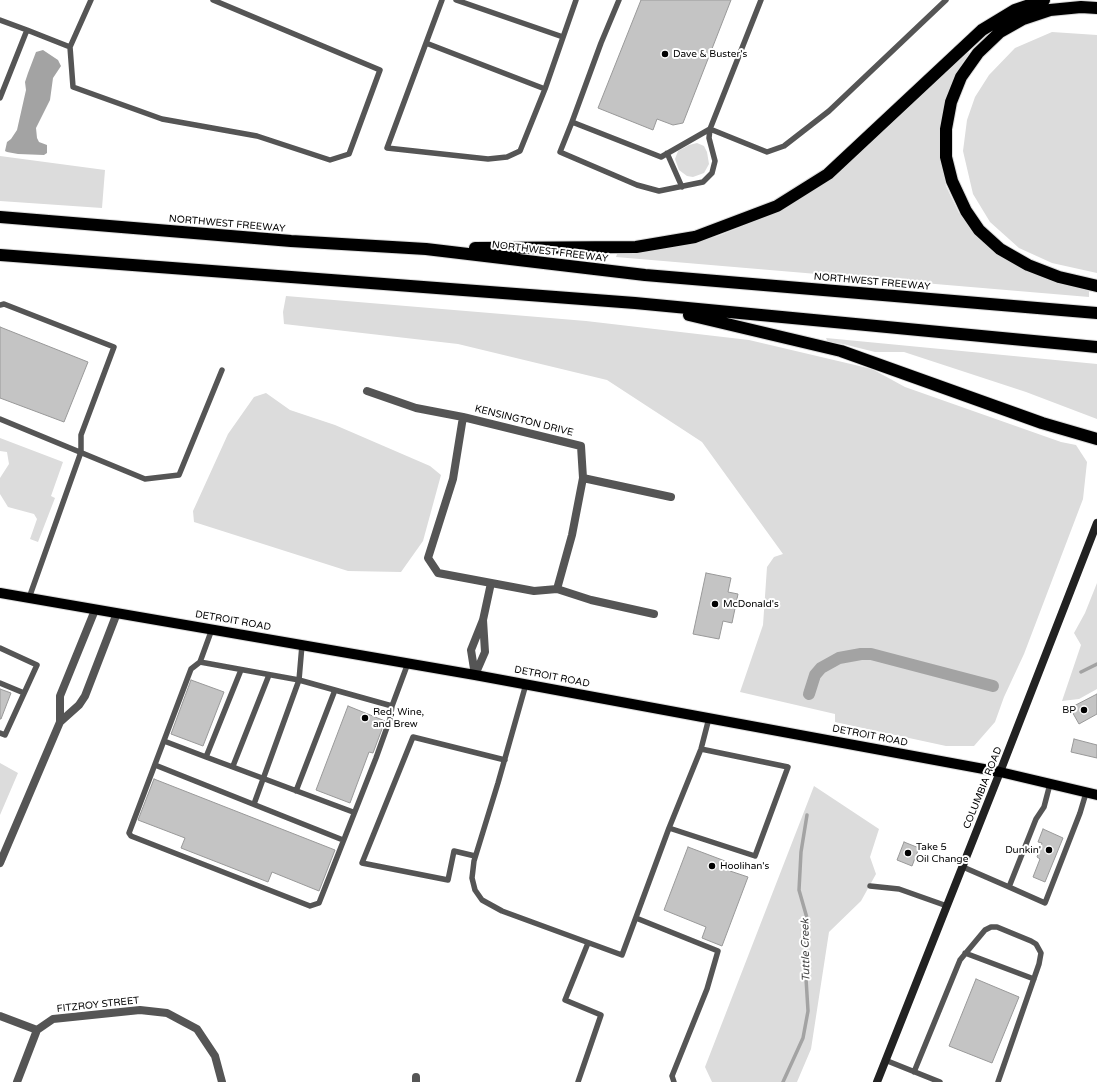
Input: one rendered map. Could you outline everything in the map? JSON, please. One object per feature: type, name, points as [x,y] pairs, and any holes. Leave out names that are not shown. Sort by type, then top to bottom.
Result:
[{"type":"highway","points":[[426,249],[636,247],[694,237],[777,206],[828,174],[982,30],[1015,10],[1044,0]]},
{"type":"highway","points":[[1097,8],[1081,7],[1050,10],[1024,19],[1000,32],[978,53],[961,77],[951,102],[946,129],[946,157],[952,181],[966,211],[979,230],[1000,249],[1028,265],[1059,277],[1097,286]]},
{"type":"highway","name":"NORTHWEST FREEWAY","points":[[0,217],[291,241],[426,249],[645,275],[1097,313]]},
{"type":"highway","points":[[0,255],[635,303],[1097,347]]},
{"type":"highway","points":[[635,303],[748,327],[841,351],[1042,423],[1097,439]]},
{"type":"main road","name":"COLUMBIA ROAD","points":[[877,1082],[963,867],[1097,523]]},
{"type":"main road","name":"DETROIT ROAD","points":[[0,593],[526,684],[1000,772],[1097,795]]},
{"type":"street","name":"KENSINGTON DRIVE","points":[[367,391],[416,408],[463,417],[581,446],[583,478],[572,535],[557,590]]},
{"type":"street","points":[[463,417],[453,479],[428,558],[438,573],[534,591],[557,590],[591,600],[654,614]]},
{"type":"street","points":[[583,478],[671,497]]},
{"type":"street","points":[[475,675],[471,650],[483,620],[491,583]]},
{"type":"street","points":[[0,862],[60,722],[60,696],[95,610]]},
{"type":"street","points":[[60,722],[79,705],[85,696],[117,613]]},
{"type":"street","points":[[475,675],[485,652],[483,620]]},
{"type":"street","name":"FITZROY STREET","points":[[37,1030],[53,1019],[140,1010],[167,1013],[197,1029],[215,1056],[222,1082]]},
{"type":"street","points":[[0,1016],[37,1030],[17,1082]]},
{"type":"lane","points":[[91,0],[70,47],[73,87],[162,119],[257,136],[330,160],[349,154],[380,70],[213,0]]},
{"type":"lane","points":[[442,0],[387,148],[488,159],[507,157],[520,150],[545,89],[576,0]]},
{"type":"lane","points":[[456,0],[563,37]]},
{"type":"lane","points":[[619,0],[560,152],[637,185],[659,192],[703,182],[712,173],[715,161],[709,138],[710,129],[761,0]]},
{"type":"lane","points":[[710,129],[767,152],[784,146],[829,111],[946,0]]},
{"type":"lane","points":[[0,20],[70,47]]},
{"type":"lane","points":[[0,98],[27,30]]},
{"type":"lane","points":[[426,43],[545,89]]},
{"type":"lane","points":[[572,122],[661,157],[710,129]]},
{"type":"lane","points":[[667,153],[682,187]]},
{"type":"lane","points":[[0,305],[4,304],[114,347],[81,435],[81,452],[28,598]]},
{"type":"lane","points":[[0,419],[145,479],[179,475],[222,370]]},
{"type":"lane","points":[[212,629],[200,662],[191,669],[128,833],[131,836],[310,906],[318,903],[378,752],[390,719],[392,706],[408,663]]},
{"type":"lane","points":[[254,804],[265,778],[299,680],[302,645]]},
{"type":"lane","points":[[0,648],[37,665],[5,735],[0,733]]},
{"type":"lane","points":[[200,662],[299,680],[392,706]]},
{"type":"lane","points":[[206,757],[241,670]]},
{"type":"lane","points":[[233,766],[268,675]]},
{"type":"lane","points":[[0,683],[24,693]]},
{"type":"lane","points":[[526,684],[505,760],[475,856],[472,878],[475,890],[482,900],[502,911],[622,955],[668,828],[701,749],[709,718]]},
{"type":"lane","points":[[296,791],[335,690]]},
{"type":"lane","points":[[475,856],[454,851],[448,880],[362,863],[413,737],[505,760]]},
{"type":"lane","points":[[164,741],[353,812]]},
{"type":"lane","points":[[668,828],[755,856],[788,768],[701,749]]},
{"type":"lane","points":[[155,765],[342,840]]},
{"type":"lane","points":[[1009,887],[1036,819],[1044,808],[1050,784]]},
{"type":"lane","points":[[963,867],[1045,903],[1080,813],[1086,793]]},
{"type":"lane","points":[[870,886],[899,889],[947,906]]},
{"type":"lane","points":[[636,918],[718,951],[707,989],[672,1076],[674,1082]]},
{"type":"lane","points":[[914,1072],[955,968],[965,953],[985,930],[991,927],[997,927],[1036,944],[1041,953],[1034,979],[998,1082]]},
{"type":"lane","points":[[578,1082],[601,1015],[565,1000],[588,943]]},
{"type":"lane","points":[[965,953],[1034,979]]},
{"type":"lane","points":[[885,1060],[940,1082]]},
{"type":"shaded area","points":[[1052,32],[1097,35],[1097,273],[1052,263],[1019,248],[990,222],[973,194],[963,151],[967,120],[975,97],[989,75],[1015,48]]},
{"type":"shaded area","points":[[43,50],[58,60],[61,66],[53,78],[50,100],[36,128],[39,142],[47,145],[47,153],[44,155],[7,152],[5,151],[7,142],[17,130],[26,90],[25,82],[28,73],[36,52]]},
{"type":"shaded area","points":[[966,50],[970,54],[963,62],[948,96],[942,115],[939,140],[946,186],[959,213],[1003,258],[1047,279],[1089,291],[1089,297],[616,257],[618,251],[680,245],[718,236],[772,214],[830,179],[905,111]]},
{"type":"shaded area","points":[[697,143],[704,146],[707,152],[709,164],[704,173],[693,177],[687,176],[679,170],[675,159],[678,151],[689,145]]},
{"type":"shaded area","points":[[0,156],[105,170],[102,208],[0,201]]},
{"type":"shaded area","points":[[286,296],[586,321],[749,340],[872,369],[905,387],[1061,442],[1076,445],[1087,462],[1083,499],[1024,654],[1004,697],[995,722],[974,746],[946,746],[835,722],[835,714],[740,692],[763,625],[767,567],[774,557],[783,554],[702,442],[607,380],[458,344],[284,324],[283,312]]},
{"type":"shaded area","points":[[826,338],[1097,364],[1097,419],[1026,392],[904,352],[875,352],[828,342]]},
{"type":"shaded area","points":[[266,393],[290,410],[335,425],[430,466],[441,475],[423,541],[401,572],[348,571],[194,522],[193,511],[228,434],[254,397]]},
{"type":"shaded area","points":[[0,438],[63,462],[51,496],[55,498],[38,542],[30,539],[37,519],[34,514],[8,507],[0,494],[0,478],[9,464],[7,452],[0,451]]},
{"type":"shaded area","points":[[1097,583],[1097,689],[1079,699],[1062,701],[1081,645],[1074,633],[1085,613]]},
{"type":"shaded area","points":[[0,763],[18,773],[0,815]]},
{"type":"shaded area","points":[[814,786],[879,829],[870,857],[876,874],[861,901],[829,932],[811,1049],[797,1082],[712,1082],[705,1067]]},
{"type":"building","name":"Dave & Buster's","points":[[641,0],[731,0],[683,123],[673,125],[657,119],[653,130],[598,108]]},
{"type":"building","points":[[0,327],[88,362],[64,422],[0,398]]},
{"type":"building","points":[[706,573],[731,578],[728,592],[738,594],[732,623],[723,621],[719,639],[693,634]]},
{"type":"building","points":[[191,680],[224,692],[203,746],[171,734]]},
{"type":"building","points":[[0,689],[11,693],[1,719],[0,719]]},
{"type":"building","name":"BP","points":[[1097,694],[1097,714],[1079,724],[1070,708]]},
{"type":"building","points":[[348,706],[385,721],[373,753],[369,752],[350,803],[316,790]]},
{"type":"building","points":[[1074,739],[1097,745],[1097,758],[1071,752]]},
{"type":"building","points":[[154,779],[335,850],[319,891],[272,872],[268,882],[181,848],[185,838],[138,820]]},
{"type":"building","name":"Dunkin'","points":[[1043,829],[1063,838],[1045,882],[1033,877],[1040,859],[1037,857],[1042,843],[1038,842]]},
{"type":"building","name":"Take 5 Oil Change","points":[[904,842],[919,848],[912,866],[897,860]]},
{"type":"building","points":[[688,847],[733,864],[730,871],[748,877],[722,946],[702,938],[706,927],[664,910]]},
{"type":"building","points":[[976,979],[1019,997],[992,1063],[949,1046]]},
{"type":"waterway","name":"Tuttle Creek","points":[[809,694],[815,675],[821,668],[839,658],[861,654],[871,654],[993,686]]},
{"type":"waterway","name":"Tuttle Creek","points":[[1081,672],[1097,664]]},
{"type":"waterway","name":"Tuttle Creek","points":[[783,1082],[803,1038],[808,1011],[805,962],[807,918],[799,890],[801,852],[807,815]]},
{"type":"place","name":"Dave & Buster's","points":[[665,54]]},
{"type":"place","name":"McDonald's","points":[[715,604]]},
{"type":"place","name":"BP","points":[[1084,710]]},
{"type":"place","name":"Red, Wine, and Brew","points":[[365,718]]},
{"type":"place","name":"Dunkin'","points":[[1049,850]]},
{"type":"place","name":"Take 5 Oil Change","points":[[908,853]]},
{"type":"place","name":"Hoolihan's","points":[[712,866]]}]
